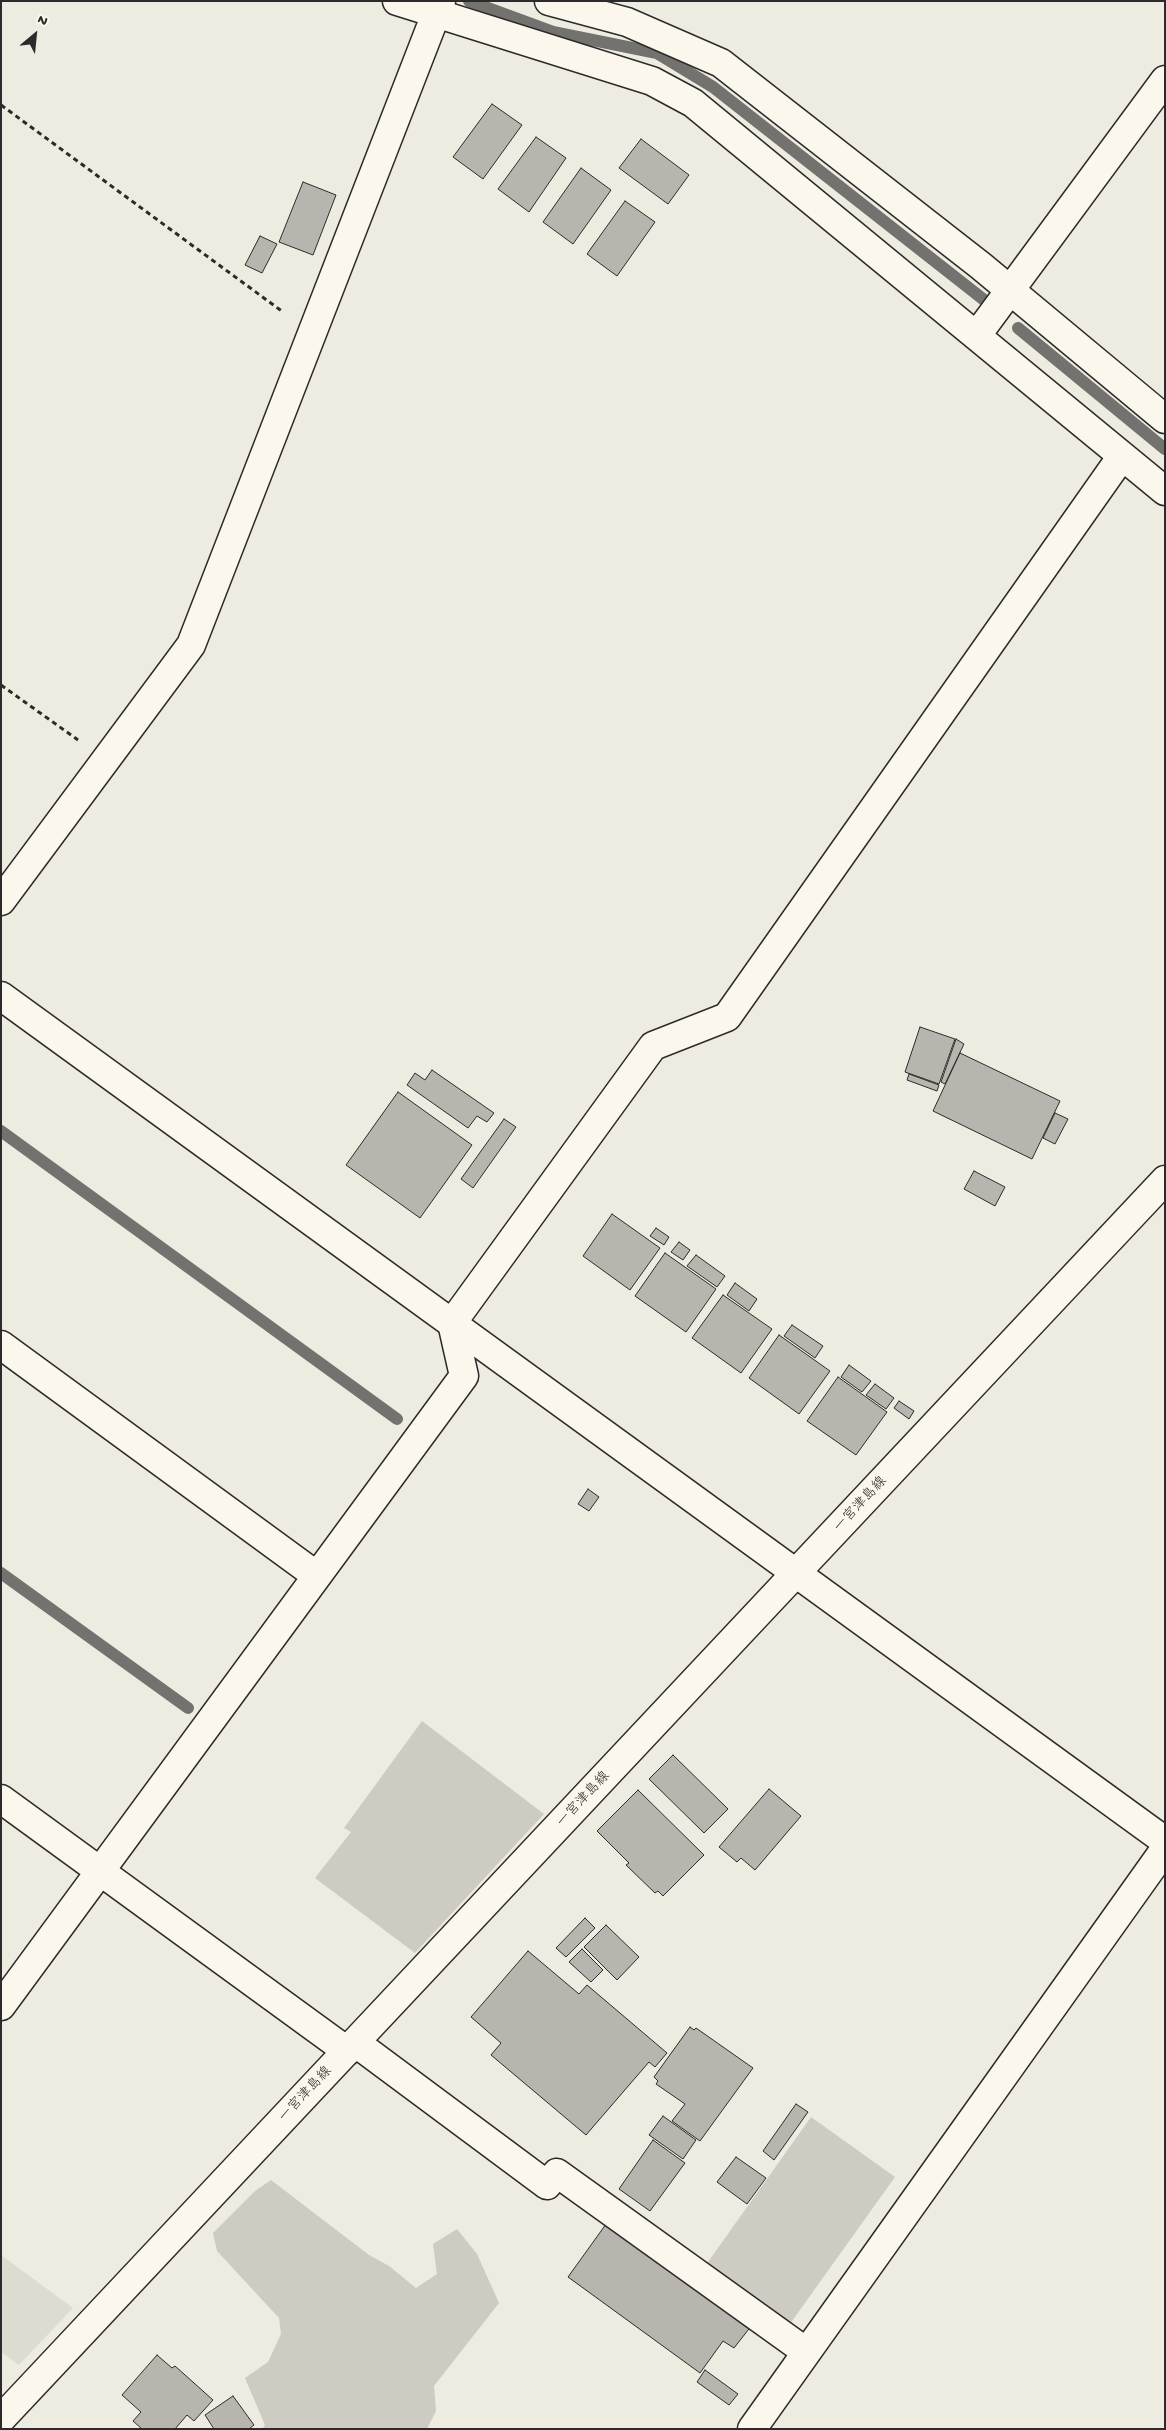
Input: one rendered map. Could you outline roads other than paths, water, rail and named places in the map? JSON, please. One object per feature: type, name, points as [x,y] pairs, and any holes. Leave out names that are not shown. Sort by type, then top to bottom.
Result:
[{"type":"street","points":[[397,1],[437,7],[652,81],[692,103],[1165,491]]},
{"type":"street","points":[[549,1],[627,22],[721,63],[1010,290],[1165,419]]},
{"type":"street","points":[[1,901],[191,645],[437,7]]},
{"type":"street","points":[[977,335],[1165,80]]},
{"type":"street","points":[[1,2006],[464,1376],[452,1323],[653,1046],[727,1017],[1122,456]]},
{"type":"street","points":[[1,996],[1165,1841]]},
{"type":"street","name":"一宮津島線","points":[[1,2419],[798,1573],[1165,1180]]},
{"type":"street","points":[[1,1346],[317,1576]]},
{"type":"street","points":[[1,1799],[100,1871],[548,2185],[557,2173],[806,2351]]},
{"type":"street","points":[[752,2429],[1165,1849]]},
{"type":"waterway","points":[[469,1],[553,32],[657,53],[713,87],[988,303]]},
{"type":"waterway","points":[[1018,328],[1165,449]]},
{"type":"waterway","points":[[1,1131],[397,1419]]},
{"type":"waterway","points":[[1,1573],[188,1708]]}]
